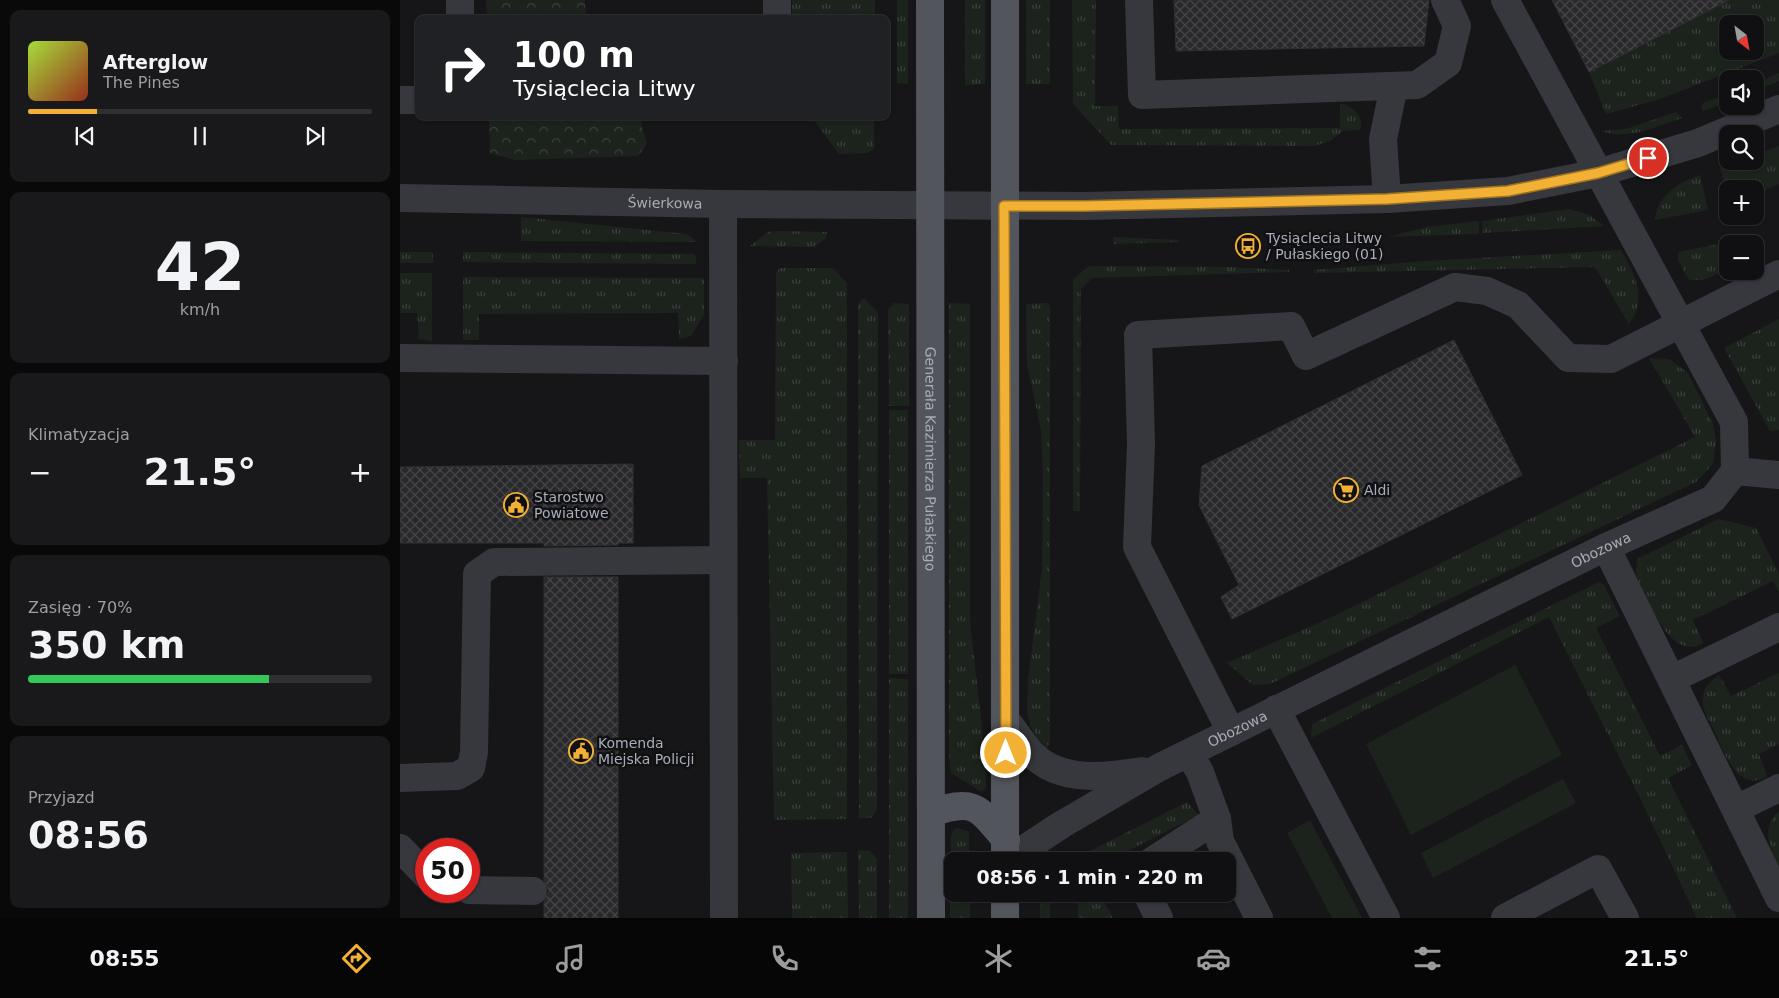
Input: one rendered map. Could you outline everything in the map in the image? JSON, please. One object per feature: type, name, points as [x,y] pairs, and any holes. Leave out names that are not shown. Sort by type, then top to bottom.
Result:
[{"type":"main road","name":"Generała Kazimierza Pułaskiego","points":[[930,0],[931,918]]},
{"type":"main road","points":[[1005,0],[1004,653],[1009,852]]},
{"type":"main road","points":[[931,813],[954,805],[971,806],[983,813],[1008,852]]},
{"type":"main road","points":[[1005,902],[1005,918]]},
{"type":"street","points":[[460,0],[460,15]]},
{"type":"street","points":[[777,0],[777,15]]},
{"type":"street","points":[[1138,0],[1142,95],[1417,85],[1448,63],[1458,26],[1445,0]]},
{"type":"street","points":[[1505,0],[1734,422],[1736,471],[1779,475]]},
{"type":"street","points":[[1387,199],[1383,140],[1394,86]]},
{"type":"street","points":[[400,100],[415,100]]},
{"type":"street","name":"Świerkowa","points":[[400,198],[723,204],[1004,206],[1387,199],[1508,191],[1598,173],[1698,143],[1779,109]]},
{"type":"street","points":[[723,204],[724,918]]},
{"type":"street","points":[[1232,732],[1137,547],[1141,444],[1138,335],[1291,326],[1306,356],[1455,288],[1487,291],[1518,305],[1568,358],[1611,359],[1779,274]]},
{"type":"street","points":[[400,358],[724,362]]},
{"type":"street","name":"Obozowa","points":[[1015,852],[1026,848],[1061,825],[1160,767],[1606,547],[1713,499],[1736,471]]},
{"type":"street","points":[[1606,547],[1779,898]]},
{"type":"street","points":[[400,778],[457,776],[471,768],[474,752],[477,574],[494,562],[722,560]]},
{"type":"street","points":[[1672,679],[1779,627]]},
{"type":"street","points":[[1276,709],[1386,918]]},
{"type":"street","name":"Obozowa","points":[[1006,720],[1033,755],[1062,772],[1101,777],[1160,767]]},
{"type":"street","points":[[1189,754],[1200,772],[1217,819],[1220,841],[1259,918]]},
{"type":"street","points":[[1736,809],[1779,788]]},
{"type":"street","points":[[1166,852],[1217,819]]},
{"type":"street","points":[[400,848],[415,864]]},
{"type":"street","points":[[1505,918],[1598,869],[1625,918]]},
{"type":"street","points":[[480,890],[533,891]]},
{"type":"street","points":[[1151,902],[1159,918]]},
{"type":"green space","points":[[486,0],[585,0],[586,15],[487,15]]},
{"type":"green space","points":[[792,0],[875,0],[875,15],[792,15]]},
{"type":"green space","points":[[897,0],[908,0],[908,84],[897,83]]},
{"type":"green space","points":[[965,0],[985,0],[985,84],[965,85]]},
{"type":"green space","points":[[1026,0],[1050,0],[1050,84],[1026,84]]},
{"type":"green space","points":[[1072,0],[1096,0],[1095,106],[1118,106],[1119,129],[1340,128],[1340,104],[1345,104],[1360,118],[1360,130],[1343,131],[1330,141],[1314,146],[1111,145],[1073,104]]},
{"type":"green space","points":[[1729,0],[1779,0],[1779,53],[1764,59],[1764,15],[1719,15],[1719,60],[1761,60],[1735,70],[1719,70],[1719,76],[1660,99],[1606,114],[1589,72]]},
{"type":"green space","points":[[1779,73],[1779,81],[1764,87],[1764,80]]},
{"type":"green space","points":[[1719,97],[1719,105],[1703,111],[1701,107],[1703,103]]},
{"type":"green space","points":[[1676,112],[1682,118],[1642,131],[1612,134],[1602,131],[1626,129]]},
{"type":"green space","points":[[489,120],[640,120],[647,144],[638,156],[515,160],[490,153]]},
{"type":"green space","points":[[814,120],[874,120],[874,149],[867,153],[839,154]]},
{"type":"green space","points":[[1779,146],[1779,184],[1764,191],[1764,180],[1724,180],[1721,170],[1764,170],[1764,152]]},
{"type":"green space","points":[[1700,175],[1708,210],[1655,220],[1660,204],[1670,191],[1676,186]]},
{"type":"green space","points":[[1569,209],[1589,215],[1604,226],[1483,233],[1482,221]]},
{"type":"green space","points":[[521,217],[687,234],[697,242],[521,241]]},
{"type":"green space","points":[[1479,221],[1479,234],[1388,237],[1427,227]]},
{"type":"green space","points":[[768,232],[827,232],[826,238],[814,247],[750,246]]},
{"type":"green space","points":[[1113,237],[1179,240],[1179,242],[1114,244]]},
{"type":"green space","points":[[1719,244],[1719,273],[1703,280],[1689,280],[1678,260],[1678,252]]},
{"type":"green space","points":[[1621,250],[1635,277],[1639,295],[1635,314],[1629,324],[1595,267],[1314,273],[1314,270],[1425,261]]},
{"type":"green space","points":[[400,252],[433,252],[433,263],[400,263]]},
{"type":"green space","points":[[463,252],[693,254],[696,256],[696,264],[463,262]]},
{"type":"green space","points":[[1090,266],[1230,267],[1289,270],[1290,272],[1092,278],[1081,289],[1080,511],[1073,511],[1073,279]]},
{"type":"green space","points":[[780,268],[833,268],[847,283],[847,819],[774,820],[767,478],[740,478],[739,440],[775,440],[776,272]]},
{"type":"green space","points":[[400,273],[432,273],[432,341],[419,339],[417,313],[400,313]]},
{"type":"green space","points":[[463,277],[704,278],[704,315],[691,336],[679,339],[678,313],[479,314],[479,340],[463,340]]},
{"type":"green space","points":[[862,299],[865,299],[878,313],[877,810],[871,818],[859,818],[858,305]]},
{"type":"green space","points":[[894,303],[909,304],[909,406],[889,406],[888,310]]},
{"type":"green space","points":[[949,303],[970,304],[970,622],[985,754],[986,787],[982,792],[951,773],[949,753]]},
{"type":"green space","points":[[1048,303],[1050,307],[1050,741],[1047,749],[1037,738],[1030,725],[1027,712],[1028,680],[1042,568],[1043,477],[1041,430],[1027,364],[1026,304]]},
{"type":"green space","points":[[1779,319],[1779,430],[1770,431],[1724,348]]},
{"type":"green space","points":[[1649,358],[1669,359],[1688,373],[1713,424],[1716,441],[1713,464],[1696,482],[1270,684],[1253,685],[1227,663],[1330,618],[1695,437]]},
{"type":"green space","points":[[889,410],[908,410],[908,674],[889,674]]},
{"type":"green space","points":[[1719,519],[1756,528],[1779,574],[1779,592],[1773,581],[1693,620],[1703,643],[1691,647],[1681,645],[1663,627],[1648,602],[1638,580],[1636,572],[1637,559]]},
{"type":"green space","points":[[1599,582],[1604,585],[1620,616],[1596,628],[1660,756],[1682,745],[1692,765],[1668,778],[1737,918],[1697,918],[1640,798],[1549,617],[1311,738],[1312,724]]},
{"type":"green space","points":[[1515,665],[1562,755],[1411,835],[1366,744]]},
{"type":"green space","points":[[1779,673],[1779,744],[1759,754],[1767,776],[1757,780],[1748,780],[1740,775],[1728,760],[1705,711],[1703,695],[1709,683],[1719,675],[1731,696]]},
{"type":"green space","points":[[889,678],[908,679],[908,918],[889,918]]},
{"type":"green space","points":[[1563,779],[1576,803],[1433,878],[1421,853]]},
{"type":"green space","points":[[1187,802],[1199,815],[1126,852],[1088,852]]},
{"type":"green space","points":[[1779,811],[1779,866],[1770,845],[1768,831],[1773,817]]},
{"type":"green space","points":[[1310,820],[1362,918],[1332,918],[1287,833]]},
{"type":"green space","points":[[958,828],[969,832],[969,852],[951,852],[951,836],[954,829]]},
{"type":"green space","points":[[858,850],[870,851],[877,859],[877,918],[859,918]]},
{"type":"green space","points":[[847,852],[848,918],[792,918],[791,853]]},
{"type":"green space","points":[[950,902],[970,902],[970,918],[950,918]]},
{"type":"green space","points":[[1040,902],[1050,902],[1050,918],[1040,918]]},
{"type":"green space","points":[[1078,902],[1104,902],[1113,918],[1078,918]]},
{"type":"building","points":[[1174,0],[1429,0],[1424,46],[1176,51]]},
{"type":"building","points":[[1552,0],[1729,0],[1589,72]]},
{"type":"building","name":"Aldi","points":[[1454,340],[1522,475],[1232,619],[1221,597],[1239,585],[1199,505],[1202,466]]},
{"type":"building","name":"Starostwo Powiatowe","points":[[633,464],[633,543],[544,546],[544,543],[400,543],[400,467]]},
{"type":"building","name":"Komenda Miejska Policji","points":[[544,577],[618,577],[618,918],[544,918],[544,901],[549,891],[544,881]]},
{"type":"place","name":"Tysiąclecia Litwy / Pułaskiego (01)","points":[[1248,246]]},
{"type":"place","name":"Aldi","points":[[1346,490]]},
{"type":"place","name":"Starostwo Powiatowe","points":[[516,505]]},
{"type":"place","name":"Komenda Miejska Policji","points":[[581,751]]},
{"type":"route","points":[[1006,753],[1004,653],[1004,206],[1387,199],[1508,191],[1598,173],[1648,158]]}]
